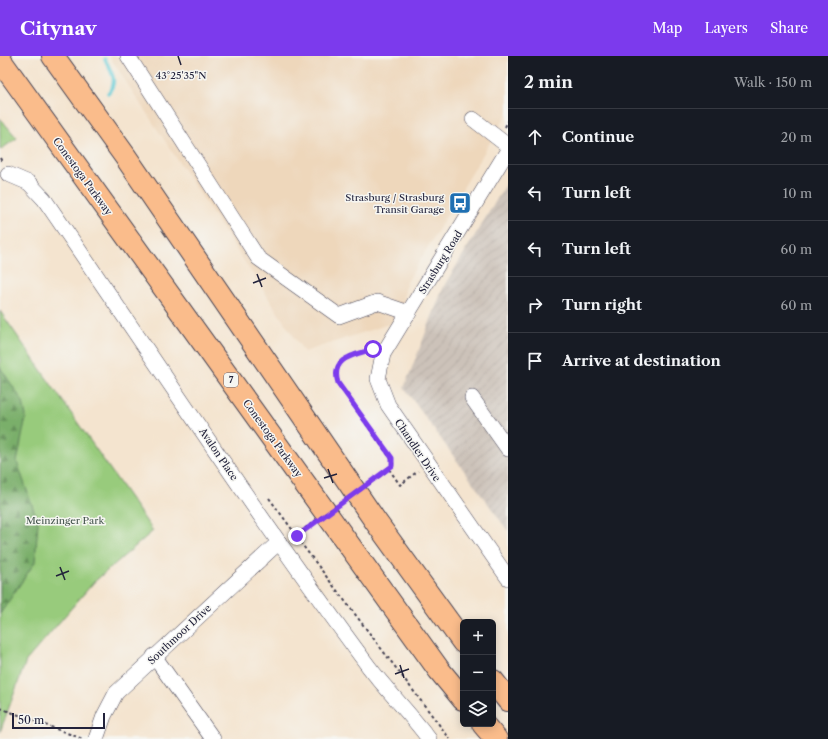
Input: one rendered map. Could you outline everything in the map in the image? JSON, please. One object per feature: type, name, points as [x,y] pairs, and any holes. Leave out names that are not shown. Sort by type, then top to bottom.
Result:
[{"type":"highway","points":[[53,56],[125,156],[371,516],[460,638]]},
{"type":"highway","points":[[69,56],[105,114],[125,156]]},
{"type":"highway","name":"Conestoga Parkway","points":[[0,60],[435,663],[460,695]]},
{"type":"highway","points":[[0,82],[31,121],[60,145]]},
{"type":"highway","points":[[496,685],[508,700]]},
{"type":"highway","points":[[486,727],[496,739]]},
{"type":"street","points":[[128,56],[258,258],[339,316],[377,302],[409,312]]},
{"type":"street","points":[[474,119],[508,146]]},
{"type":"street","name":"Strasburg Road","points":[[409,312],[508,150]]},
{"type":"street","name":"Avalon Place","points":[[8,174],[29,184],[44,199],[279,542],[371,670],[411,714],[429,739]]},
{"type":"street","name":"Chandler Drive","points":[[409,312],[383,354],[378,379],[388,405],[508,578]]},
{"type":"street","points":[[472,398],[508,449]]},
{"type":"street","name":"Southmoor Drive","points":[[96,739],[104,716],[116,693],[154,656],[279,542]]},
{"type":"street","points":[[154,656],[213,739]]},
{"type":"path","points":[[297,536],[300,532],[392,466],[393,461],[338,383],[336,376],[339,363],[344,359],[373,349]]},
{"type":"path","points":[[389,469],[400,485],[419,470]]},
{"type":"path","points":[[268,498],[450,739]]},
{"type":"path","points":[[0,708],[85,739]]},
{"type":"shaded area","points":[[109,56],[508,56],[508,112],[406,284],[401,320],[304,352]]},
{"type":"shaded area","points":[[508,181],[508,531],[404,388],[444,286]]},
{"type":"green space","points":[[0,118],[17,138],[0,150]]},
{"type":"green space","name":"Meinzinger Park","points":[[0,311],[153,531],[94,582],[26,661],[0,732]]},
{"type":"green space","points":[[0,367],[23,402],[26,416],[17,462],[38,522],[35,562],[0,614]]},
{"type":"waterway","points":[[105,59],[113,76],[113,84],[108,93]]},
{"type":"place","name":"Strasburg / Strasburg Transit Garage","points":[[460,203]]},
{"type":"route","points":[[297,536],[393,464],[392,458],[338,383],[336,376],[336,369],[339,363],[344,359],[373,349]]}]
